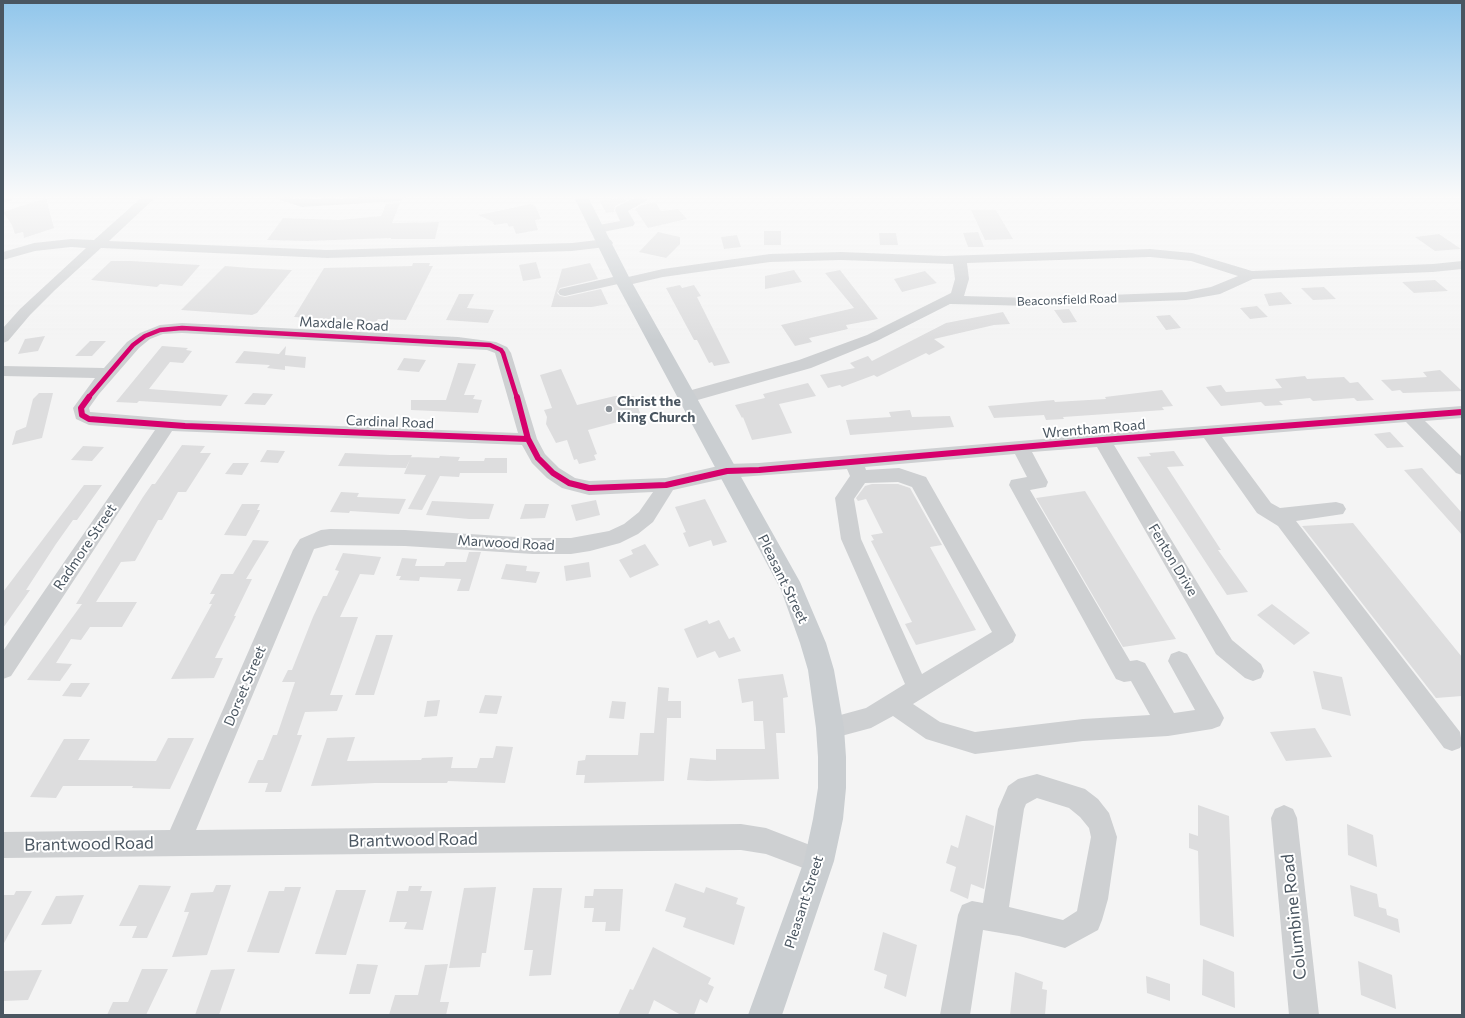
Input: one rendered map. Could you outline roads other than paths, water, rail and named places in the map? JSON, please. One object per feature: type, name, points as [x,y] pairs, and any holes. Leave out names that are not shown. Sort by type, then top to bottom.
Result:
[{"type":"main road","name":"Pleasant Street","points":[[606,245],[623,280],[792,589],[806,624],[821,670],[830,728],[832,788],[828,819],[819,861],[765,1015]]},
{"type":"street","points":[[3,256],[34,247],[74,245]]},
{"type":"street","points":[[3,338],[38,299],[96,245]]},
{"type":"street","points":[[109,245],[326,254],[572,247],[579,245]]},
{"type":"street","points":[[565,292],[697,267],[770,258],[841,256],[959,259],[1150,253],[1192,257],[1251,275]]},
{"type":"street","points":[[948,300],[957,295],[962,280],[959,259]]},
{"type":"street","name":"Beaconsfield Road","points":[[687,397],[805,364],[872,338],[948,300],[1031,302],[1202,294],[1222,289],[1251,275],[1433,268],[1462,265]]},
{"type":"street","name":"Maxdale Road","points":[[108,373],[133,345],[146,336],[157,330],[176,328],[490,345],[501,350],[505,356],[528,439]]},
{"type":"street","points":[[3,371],[108,373]]},
{"type":"street","name":"Cardinal Road","points":[[108,373],[86,399],[81,408],[82,415],[89,419],[167,425],[528,439]]},
{"type":"street","name":"Wrentham Road","points":[[727,471],[856,469],[1020,447],[1462,412]]},
{"type":"street","points":[[1410,416],[1462,468]]},
{"type":"street","name":"Radmore Street","points":[[3,669],[167,425]]},
{"type":"street","points":[[1209,432],[1264,508],[1285,521],[1452,740]]},
{"type":"street","points":[[528,439],[538,458],[553,472],[569,483],[588,488],[666,485],[727,471]]},
{"type":"street","name":"Fenton Drive","points":[[1102,440],[1224,647],[1253,671]]},
{"type":"street","points":[[1020,447],[1039,482],[1018,485],[1124,672],[1137,670],[1168,724]]},
{"type":"street","points":[[830,728],[871,717],[918,689],[1005,635],[919,482],[899,475],[856,469],[844,498],[851,539],[918,689]]},
{"type":"street","name":"Marwood Road","points":[[321,538],[405,538],[533,546],[571,546],[613,538],[631,529],[646,517],[657,502],[666,485]]},
{"type":"street","points":[[1277,516],[1336,509]]},
{"type":"street","name":"Dorset Street","points":[[178,843],[303,550],[307,544],[321,538]]},
{"type":"street","points":[[893,703],[934,731],[975,743],[1083,730],[1168,724],[1212,718],[1179,661]]},
{"type":"street","points":[[956,1015],[1011,808],[1017,795],[1027,788],[1037,786],[1076,798],[1089,808],[1100,822],[1104,837],[1094,899],[1088,920],[1065,934],[1020,922],[983,917]]},
{"type":"street","name":"Columbine Road","points":[[1284,818],[1304,1015]]},
{"type":"street","name":"Brantwood Road","points":[[3,845],[741,837],[766,841],[819,861]]},
{"type":"place","name":"Christ the King Church","points":[[609,409]]}]
